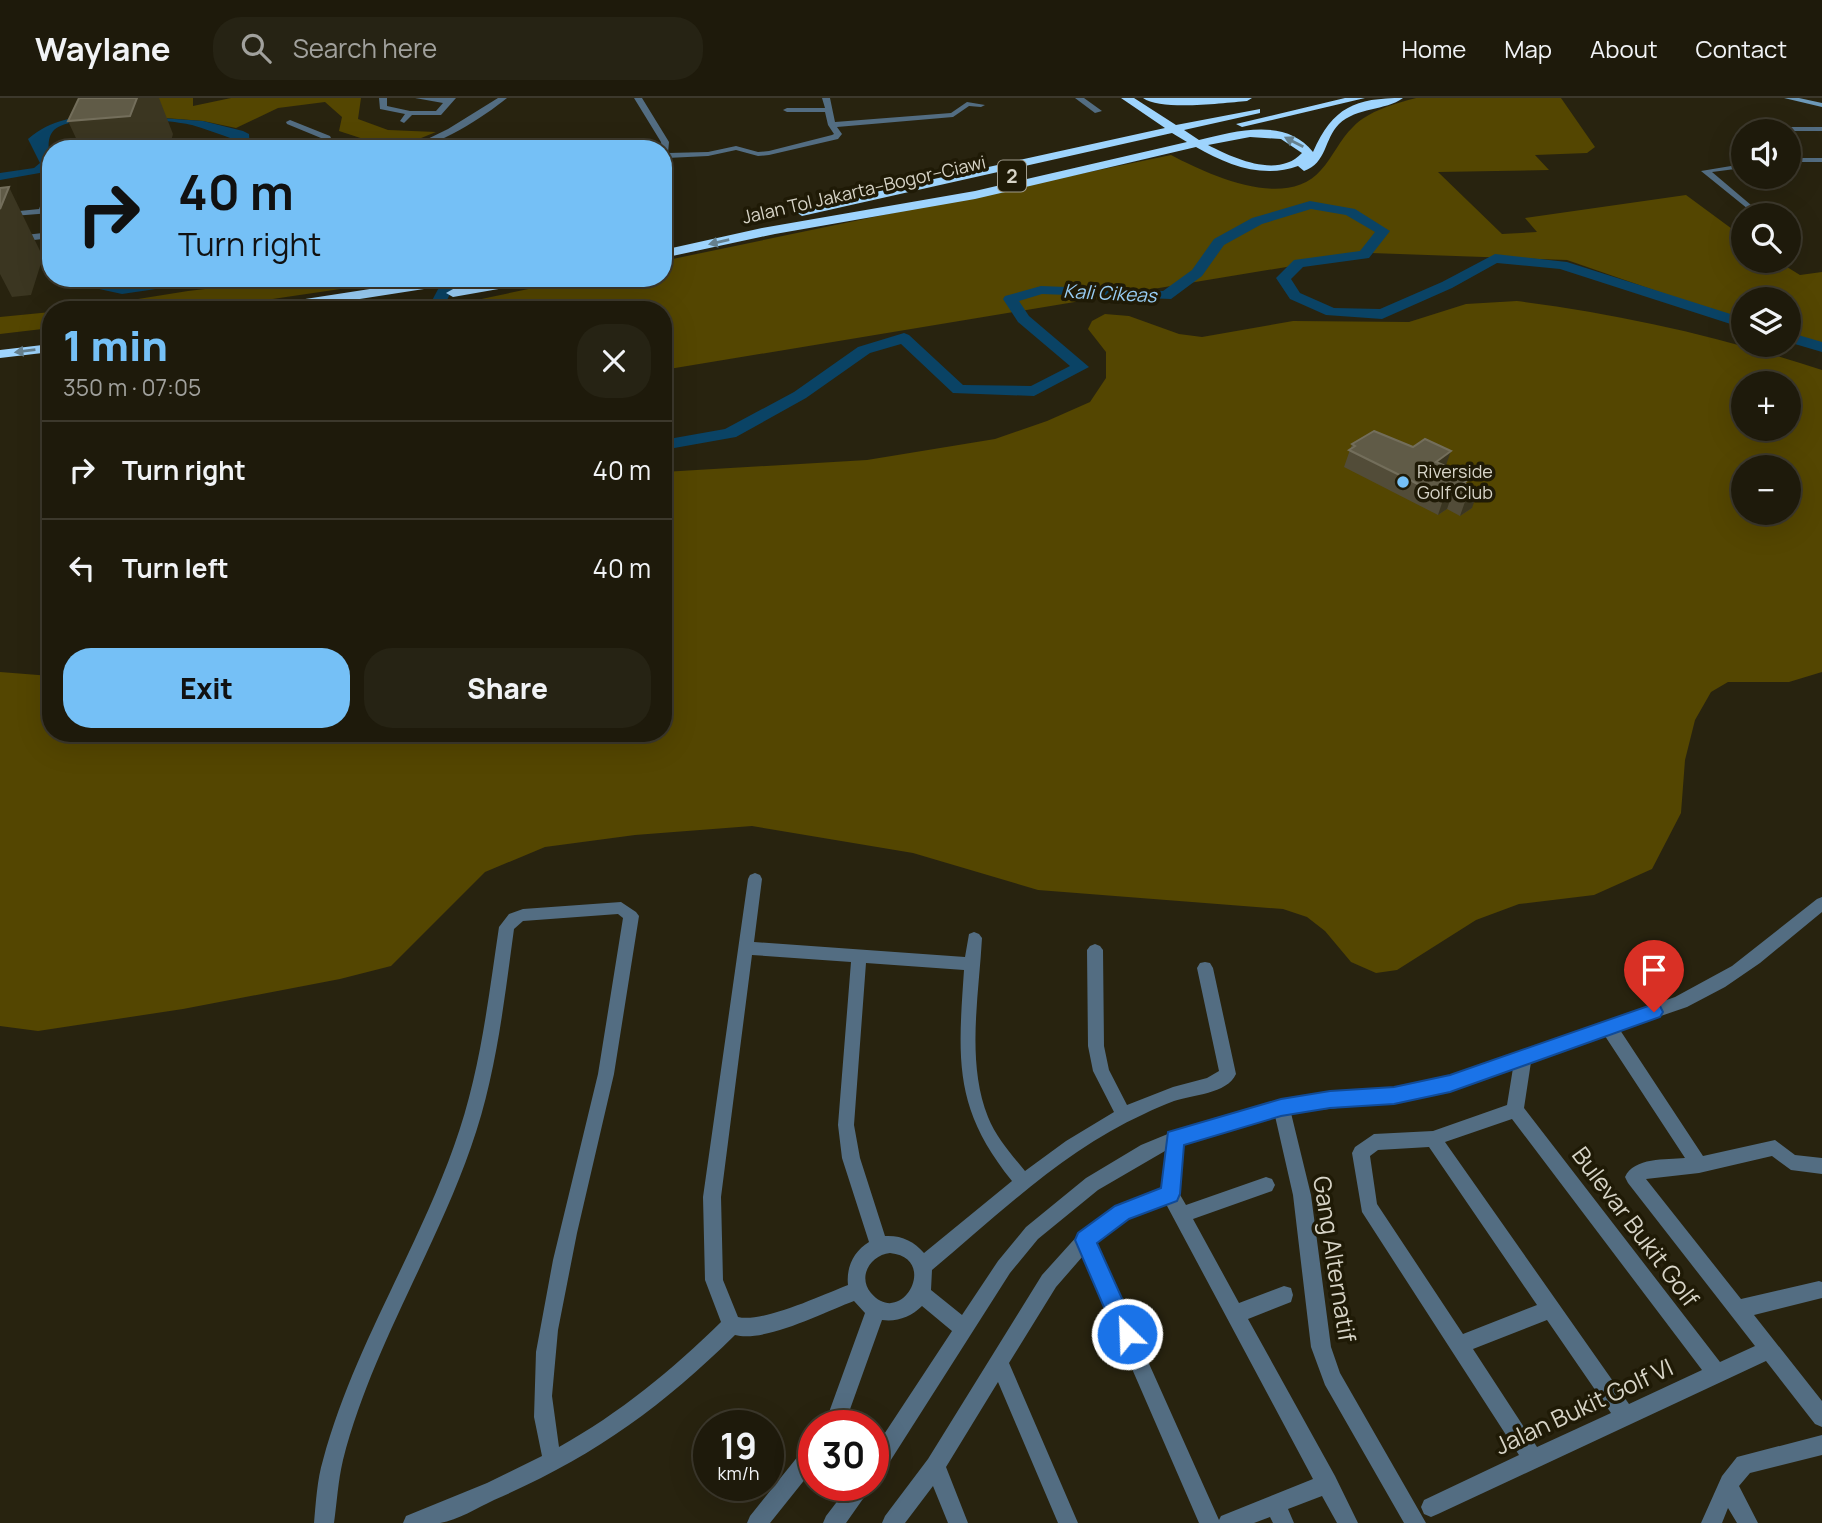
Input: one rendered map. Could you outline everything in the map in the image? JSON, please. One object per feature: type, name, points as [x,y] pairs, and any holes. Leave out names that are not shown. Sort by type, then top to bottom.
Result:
[{"type":"highway","points":[[1111,98],[1243,170],[1272,172],[1296,170],[1316,159],[1326,135],[1340,118],[1355,110],[1398,98]]},
{"type":"highway","points":[[1126,98],[1156,121]]},
{"type":"highway","points":[[1148,98],[1185,102],[1247,98]]},
{"type":"highway","name":"Jalan Tol Jakarta–Bogor–Ciawi","points":[[672,240],[1314,98]]},
{"type":"highway","name":"Jalan Tol Jakarta–Bogor–Ciawi","points":[[672,252],[1360,98]]},
{"type":"highway","points":[[762,232],[975,195],[1242,134],[1281,136],[1303,145],[1308,153],[1302,161],[1283,167],[1247,165],[1212,155]]},
{"type":"highway","points":[[383,301],[436,287]]},
{"type":"highway","points":[[348,301],[477,287]]},
{"type":"highway","points":[[0,342],[42,336]]},
{"type":"highway","points":[[0,354],[42,349]]},
{"type":"main road","points":[[1788,98],[1822,105]]},
{"type":"street","points":[[383,98],[383,107],[410,113],[438,113],[449,100]]},
{"type":"street","points":[[419,98],[449,100]]},
{"type":"street","points":[[431,140],[451,131],[503,98]]},
{"type":"street","points":[[638,98],[664,140]]},
{"type":"street","points":[[672,156],[708,154],[736,148],[758,154],[769,153],[835,137],[838,134],[832,125],[826,98]]},
{"type":"street","points":[[1079,98],[1098,111]]},
{"type":"street","points":[[445,140],[515,99]]},
{"type":"street","points":[[832,125],[953,115],[967,104],[981,105]]},
{"type":"street","points":[[787,110],[828,110]]},
{"type":"street","points":[[404,121],[410,113]]},
{"type":"street","points":[[290,122],[327,138],[325,140]]},
{"type":"street","points":[[1801,129],[1822,129]]},
{"type":"street","points":[[451,131],[461,133]]},
{"type":"street","points":[[1801,160],[1822,160]]},
{"type":"street","points":[[1731,168],[1705,171],[1742,203]]},
{"type":"street","points":[[0,215],[42,210]]},
{"type":"street","points":[[0,243],[42,239]]},
{"type":"street","points":[[732,1325],[714,1280],[712,1196],[754,879]]},
{"type":"street","points":[[889,1445],[1004,1267],[1032,1233],[1091,1184],[1147,1151],[1175,1139],[1281,1107],[1424,1089],[1450,1083],[1681,1002],[1723,981],[1822,903]]},
{"type":"street","points":[[324,1523],[332,1462],[354,1395],[383,1322],[436,1216],[464,1143],[487,1060],[507,927],[514,918],[523,915],[621,908],[631,916],[606,1073],[565,1247],[545,1352],[542,1395],[544,1432],[553,1460]]},
{"type":"street","points":[[974,938],[970,1068],[976,1107],[995,1147],[1024,1184]]},
{"type":"street","points":[[744,948],[973,964]]},
{"type":"street","points":[[1095,950],[1096,1046],[1101,1071],[1124,1115]]},
{"type":"street","points":[[859,958],[846,1125],[850,1158],[879,1246]]},
{"type":"street","points":[[923,1266],[1024,1184],[1124,1115],[1174,1094],[1221,1080],[1228,1074],[1205,968]]},
{"type":"street","points":[[1609,1028],[1699,1166]]},
{"type":"street","points":[[1523,1058],[1515,1110],[1433,1139],[1374,1142],[1361,1153],[1360,1165],[1368,1206],[1533,1459]]},
{"type":"street","name":"Gang Alternatif","points":[[1281,1107],[1302,1195],[1321,1347],[1332,1378],[1416,1523]]},
{"type":"street","name":"Bulevar Bukit Golf","points":[[1515,1110],[1717,1374]]},
{"type":"street","points":[[1175,1139],[1170,1194],[1348,1523]]},
{"type":"street","points":[[1433,1139],[1625,1416]]},
{"type":"street","points":[[1822,1166],[1791,1162],[1775,1148],[1699,1166],[1642,1171],[1634,1177],[1822,1417]]},
{"type":"street","points":[[1182,1215],[1266,1185]]},
{"type":"street","points":[[892,1523],[935,1466],[1000,1365],[1049,1281],[1085,1240],[1122,1212],[1170,1194]]},
{"type":"street","points":[[1085,1240],[1210,1523]]},
{"type":"street","points":[[892,1244],[905,1247],[916,1255],[923,1266],[925,1280],[920,1293],[906,1307],[892,1312],[876,1309],[859,1290],[857,1276],[860,1264],[867,1253],[879,1246],[892,1244]]},
{"type":"street","points":[[732,1325],[748,1329],[766,1325],[859,1290]]},
{"type":"street","points":[[1740,1309],[1819,1290]]},
{"type":"street","points":[[920,1293],[965,1329]]},
{"type":"street","points":[[1236,1314],[1284,1295]]},
{"type":"street","points":[[840,1410],[876,1309]]},
{"type":"street","points":[[1460,1345],[1550,1309]]},
{"type":"street","points":[[413,1523],[475,1500],[553,1460],[623,1419],[682,1373],[732,1325]]},
{"type":"street","name":"Jalan Bukit Golf VI","points":[[1431,1507],[1759,1354]]},
{"type":"street","points":[[1000,1365],[1068,1523]]},
{"type":"street","points":[[1711,1523],[1728,1486],[1744,1464],[1822,1445]]},
{"type":"street","points":[[935,1466],[958,1523]]},
{"type":"street","points":[[757,1523],[798,1472]]},
{"type":"street","points":[[1228,1523],[1280,1514],[1328,1483]]},
{"type":"street","points":[[1728,1486],[1748,1523]]},
{"type":"street","points":[[833,1523],[850,1501]]},
{"type":"shaded area","points":[[129,98],[193,98],[193,106],[231,98],[361,98],[358,119],[388,130],[436,132],[416,140],[366,140],[339,131],[342,117],[325,102],[278,108],[236,128],[203,121],[153,117]]},
{"type":"shaded area","points":[[1416,98],[1561,98],[1595,147],[1587,153],[1535,155],[1549,170],[1438,172],[1502,234],[1537,232],[1525,218],[1686,195],[1731,228],[1731,273],[1800,275],[1822,272],[1822,348],[1801,341],[1801,287],[1731,287],[1731,317],[1567,260],[1371,253],[672,369],[672,301],[472,301],[538,287],[672,287],[672,259],[1171,155],[1206,172],[1247,185],[1268,189],[1288,188],[1306,182],[1321,170],[1359,121],[1383,108]]},
{"type":"shaded area","points":[[222,287],[354,287],[259,301],[125,301]]},
{"type":"shaded area","name":"Riverside Golf Club","points":[[1517,301],[1633,320],[1709,337],[1731,343],[1731,357],[1780,357],[1822,370],[1822,672],[1789,682],[1728,682],[1711,692],[1695,720],[1685,760],[1681,813],[1652,869],[1594,895],[1519,904],[1476,920],[1397,970],[1376,973],[1351,962],[1325,931],[1307,917],[1283,909],[1038,890],[913,853],[752,826],[635,835],[545,847],[485,872],[391,966],[340,979],[183,1009],[38,1031],[0,1026],[0,672],[42,675],[42,742],[672,742],[672,471],[867,460],[995,439],[1047,421],[1090,402],[1106,378],[1106,352],[1088,329],[1092,321],[1105,314],[1129,316],[1179,334],[1202,337],[1293,321],[1409,322],[1466,304]]},
{"type":"shaded area","points":[[42,313],[42,329],[0,334],[0,317]]},
{"type":"water","points":[[104,114],[203,121],[243,131],[249,134],[249,140],[233,140],[179,123],[121,118],[80,121],[65,124],[54,130],[49,140],[42,140],[42,173],[0,180],[0,173],[34,168],[40,163],[28,139],[37,132],[64,120]]},
{"type":"water","points":[[90,287],[169,287],[122,294]]},
{"type":"building","points":[[79,98],[137,98],[130,116],[68,121]]},
{"type":"building","points":[[9,187],[0,209],[0,188]]},
{"type":"building","points":[[1374,431],[1413,447],[1425,439],[1451,451],[1436,462],[1471,477],[1464,483],[1478,491],[1466,499],[1453,492],[1444,497],[1349,450],[1355,446],[1352,444]]},
{"type":"waterway","name":"Kali Cikeas","points":[[672,443],[730,433],[800,395],[864,350],[904,338],[959,390],[1034,391],[1081,367],[1023,319],[1010,299],[1041,290],[1166,296],[1197,273],[1219,242],[1257,221],[1310,205],[1350,212],[1383,231],[1364,255],[1299,263],[1283,278],[1295,296],[1331,312],[1382,314],[1447,285],[1495,258],[1562,265],[1731,319]]},
{"type":"waterway","name":"Kali Cikeas","points":[[439,301],[446,287]]},
{"type":"waterway","name":"Kali Cikeas","points":[[1801,341],[1822,347]]},
{"type":"place","name":"Riverside Golf Club","points":[[1403,482]]},
{"type":"route","points":[[1127,1334],[1085,1240],[1122,1212],[1170,1194],[1175,1139],[1281,1107],[1394,1095],[1450,1083],[1654,1012]]}]
